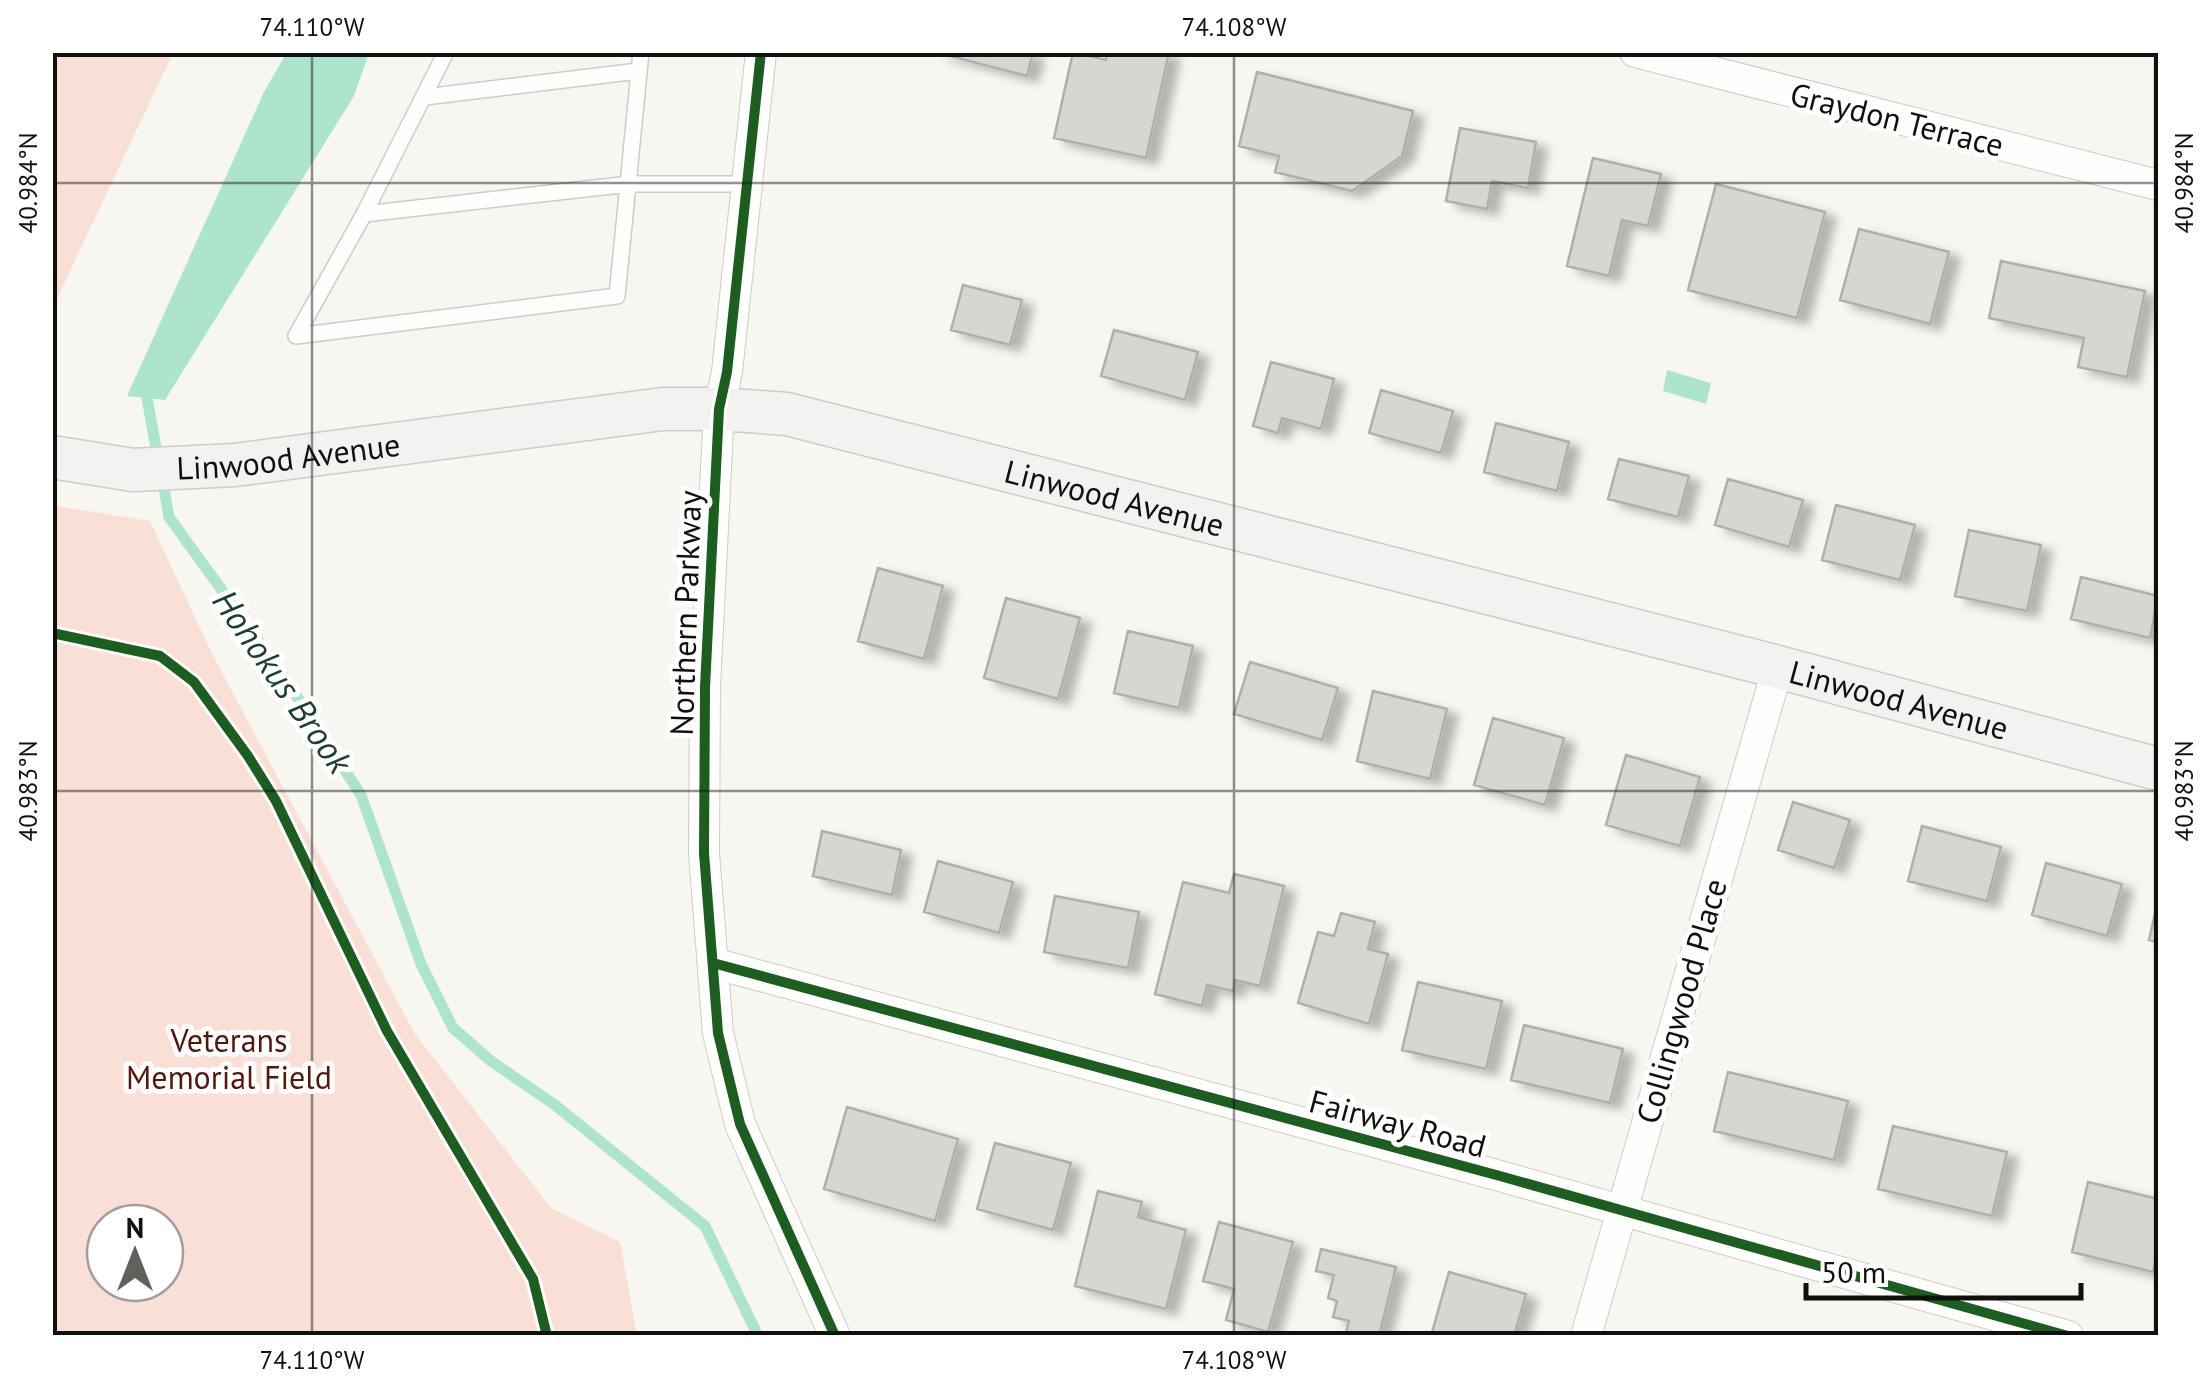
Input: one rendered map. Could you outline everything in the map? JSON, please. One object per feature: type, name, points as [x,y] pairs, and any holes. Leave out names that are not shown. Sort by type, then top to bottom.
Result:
[{"type":"main road","name":"Linwood Avenue","points":[[52,457],[133,470],[235,465],[663,409],[788,414],[1778,666],[2158,769]]},
{"type":"street","name":"Northern Parkway","points":[[760,52],[727,372],[719,409],[705,705],[704,853],[718,1033],[740,1124],[835,1336]]},
{"type":"street","name":"Graydon Terrace","points":[[1635,52],[2157,176]]},
{"type":"street","name":"Collingwood Place","points":[[1586,1336],[1778,666]]},
{"type":"street","name":"Fairway Road","points":[[713,963],[1500,1176],[2068,1336]]},
{"type":"lane","points":[[446,52],[364,214],[296,336],[617,296],[641,52]]},
{"type":"lane","points":[[425,97],[638,71]]},
{"type":"lane","points":[[364,214],[630,184],[747,184]]},
{"type":"green space","points":[[52,53],[173,53],[53,307]]},
{"type":"green space","name":"Veterans Memorial Field","points":[[52,505],[150,521],[212,654],[415,1034],[551,1208],[620,1242],[637,1335],[53,1335]]},
{"type":"shaded area","points":[[287,52],[369,53],[354,96],[165,400],[127,396],[264,92]]},
{"type":"shaded area","points":[[1667,370],[1711,383],[1706,404],[1663,391]]},
{"type":"building","points":[[935,52],[1033,52],[1027,76]]},
{"type":"building","points":[[1073,52],[1106,60],[1107,52],[1169,52],[1146,158],[1054,138]]},
{"type":"building","points":[[1257,72],[1413,111],[1402,156],[1352,191],[1275,172],[1279,156],[1239,146]]},
{"type":"building","points":[[1460,128],[1536,142],[1528,188],[1492,181],[1487,209],[1446,201]]},
{"type":"building","points":[[1593,158],[1661,174],[1648,226],[1622,220],[1609,276],[1567,266]]},
{"type":"building","points":[[1716,184],[1825,212],[1797,318],[1688,290]]},
{"type":"building","points":[[1859,229],[1949,252],[1930,324],[1840,300]]},
{"type":"building","points":[[2001,261],[2145,291],[2127,377],[2078,367],[2084,338],[1989,318]]},
{"type":"building","points":[[963,285],[1022,300],[1010,345],[951,330]]},
{"type":"building","points":[[1114,330],[1198,352],[1185,400],[1101,376]]},
{"type":"building","points":[[1271,362],[1334,379],[1321,429],[1282,418],[1278,433],[1253,426]]},
{"type":"building","points":[[1381,390],[1453,411],[1441,453],[1369,433]]},
{"type":"building","points":[[1496,423],[1569,442],[1557,491],[1484,472]]},
{"type":"building","points":[[1619,459],[1689,476],[1678,517],[1608,499]]},
{"type":"building","points":[[1728,479],[1803,500],[1789,547],[1715,525]]},
{"type":"building","points":[[1836,505],[1915,525],[1900,580],[1822,560]]},
{"type":"building","points":[[1969,530],[2041,545],[2027,611],[1955,596]]},
{"type":"building","points":[[878,568],[943,586],[924,659],[858,641]]},
{"type":"building","points":[[2081,577],[2158,596],[2150,638],[2071,619]]},
{"type":"building","points":[[1006,598],[1080,618],[1058,699],[984,678]]},
{"type":"building","points":[[1128,631],[1193,646],[1179,708],[1114,693]]},
{"type":"building","points":[[1250,662],[1338,688],[1322,740],[1234,714]]},
{"type":"building","points":[[1373,691],[1447,709],[1430,779],[1357,761]]},
{"type":"building","points":[[1493,718],[1564,738],[1545,805],[1474,785]]},
{"type":"building","points":[[1626,755],[1700,777],[1680,846],[1606,825]]},
{"type":"building","points":[[1793,802],[1850,820],[1834,868],[1778,850]]},
{"type":"building","points":[[1922,826],[2001,847],[1987,901],[1908,881]]},
{"type":"building","points":[[822,831],[901,850],[892,895],[813,876]]},
{"type":"building","points":[[938,861],[1013,882],[999,933],[924,912]]},
{"type":"building","points":[[2046,863],[2122,884],[2107,936],[2032,915]]},
{"type":"building","points":[[1234,874],[1284,886],[1260,986],[1235,980],[1233,991],[1207,985],[1202,1006],[1155,994],[1183,882],[1229,893]]},
{"type":"building","points":[[1055,896],[1139,912],[1128,968],[1044,952]]},
{"type":"building","points":[[2158,900],[2158,942],[2149,940]]},
{"type":"building","points":[[1341,913],[1375,922],[1368,949],[1388,954],[1369,1024],[1298,1003],[1318,932],[1334,936]]},
{"type":"building","points":[[1418,982],[1502,1001],[1486,1069],[1402,1050]]},
{"type":"building","points":[[1524,1025],[1623,1049],[1610,1103],[1511,1080]]},
{"type":"building","points":[[1728,1072],[1848,1101],[1834,1160],[1714,1131]]},
{"type":"building","points":[[847,1107],[958,1139],[935,1221],[824,1189]]},
{"type":"building","points":[[1893,1126],[2007,1152],[1992,1216],[1878,1189]]},
{"type":"building","points":[[995,1143],[1071,1163],[1053,1230],[977,1209]]},
{"type":"building","points":[[2088,1182],[2158,1199],[2158,1250],[2153,1272],[2072,1252]]},
{"type":"building","points":[[1098,1191],[1142,1202],[1138,1217],[1186,1230],[1166,1309],[1075,1286]]},
{"type":"building","points":[[1219,1222],[1293,1242],[1268,1332],[1226,1320],[1234,1289],[1203,1281]]},
{"type":"building","points":[[1321,1249],[1396,1267],[1379,1336],[1345,1336],[1349,1321],[1333,1317],[1337,1301],[1328,1298],[1334,1275],[1316,1271]]},
{"type":"building","points":[[1449,1272],[1526,1294],[1514,1336],[1431,1336]]},
{"type":"waterway","name":"Hohokus Brook","points":[[154,385],[147,398],[158,459]]},
{"type":"waterway","name":"Hohokus Brook","points":[[162,477],[169,517],[281,672],[361,795],[421,964],[453,1028],[705,1226],[758,1336]]},
{"type":"cycle path","points":[[761,52],[727,372],[719,409],[705,687],[704,853],[718,1033],[740,1124],[835,1336]]},
{"type":"cycle path","points":[[52,633],[160,656],[194,682],[248,756],[276,801],[387,1031],[533,1279],[547,1336]]},
{"type":"cycle path","points":[[713,963],[1500,1176],[2068,1336]]}]
